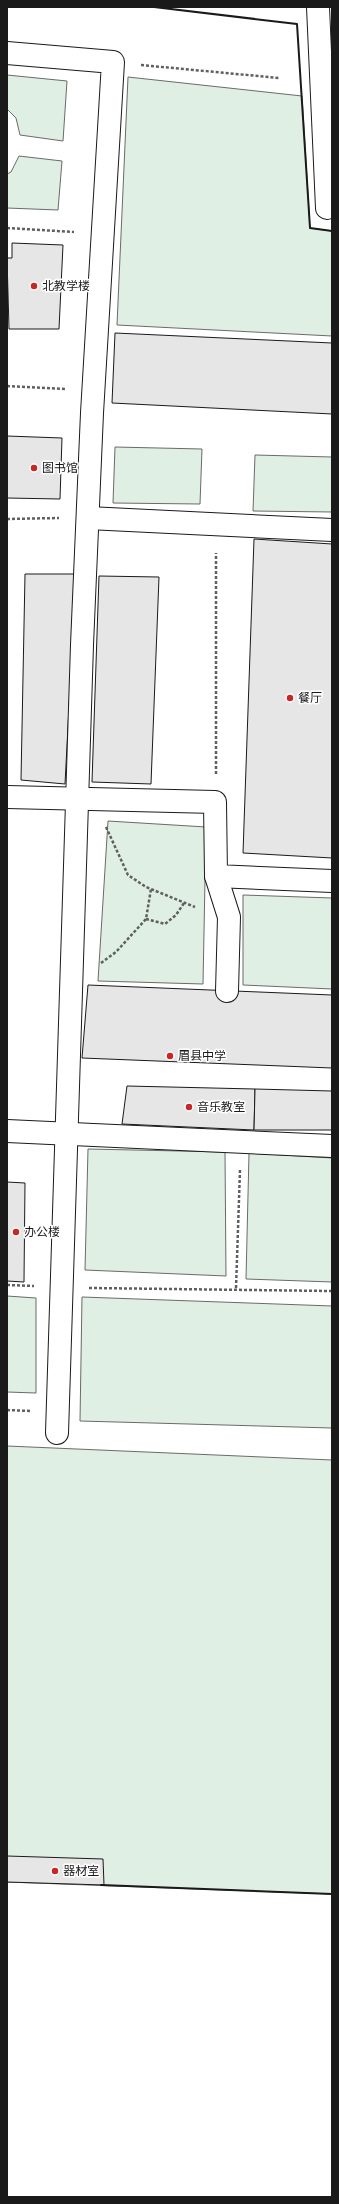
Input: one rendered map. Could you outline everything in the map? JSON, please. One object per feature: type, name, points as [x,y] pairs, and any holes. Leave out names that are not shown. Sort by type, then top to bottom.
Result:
[{"type":"street","points":[[318,7],[327,208]]},
{"type":"street","points":[[7,53],[113,62],[92,413],[88,518],[86,799],[72,971],[57,1433]]},
{"type":"street","points":[[88,518],[332,530]]},
{"type":"street","points":[[7,797],[215,802],[216,876],[229,917],[228,991]]},
{"type":"street","points":[[216,876],[332,881]]},
{"type":"street","points":[[7,1131],[332,1146]]},
{"type":"path","points":[[113,62],[279,78]]},
{"type":"path","points":[[7,228],[103,233]]},
{"type":"path","points":[[7,386],[70,389],[92,413]]},
{"type":"path","points":[[7,520],[88,518]]},
{"type":"path","points":[[215,802],[216,524]]},
{"type":"path","points":[[86,799],[128,874],[151,889],[184,903],[229,917]]},
{"type":"path","points":[[72,971],[97,966],[116,952],[146,919],[151,889]]},
{"type":"path","points":[[146,919],[164,924],[176,915],[184,903]]},
{"type":"path","points":[[236,1288],[240,1142]]},
{"type":"path","points":[[7,1285],[62,1288],[236,1288],[332,1291]]},
{"type":"green space","points":[[7,75],[67,81],[63,141],[20,135],[16,118],[7,109]]},
{"type":"green space","points":[[128,77],[302,96],[310,228],[332,231],[332,336],[117,325]]},
{"type":"green space","points":[[19,156],[62,161],[58,210],[7,208],[7,174],[11,172]]},
{"type":"green space","points":[[115,447],[202,449],[200,504],[113,503]]},
{"type":"green space","points":[[255,455],[332,457],[332,512],[253,511]]},
{"type":"green space","points":[[108,821],[206,827],[203,984],[98,981]]},
{"type":"green space","points":[[243,895],[332,898],[332,989],[243,985]]},
{"type":"green space","points":[[88,1149],[225,1152],[226,1276],[85,1270]]},
{"type":"green space","points":[[249,1153],[332,1158],[332,1282],[246,1279]]},
{"type":"green space","points":[[7,1296],[36,1298],[36,1393],[7,1392]]},
{"type":"green space","points":[[82,1297],[332,1306],[332,1428],[80,1421]]},
{"type":"green space","points":[[7,1446],[332,1460],[332,1894],[7,1882]]},
{"type":"building","name":"北教学楼","points":[[12,243],[63,245],[59,329],[9,329],[7,258],[12,258]]},
{"type":"building","points":[[115,333],[332,343],[332,414],[112,403]]},
{"type":"building","name":"图书馆","points":[[7,436],[62,438],[60,499],[7,498]]},
{"type":"building","name":"餐厅","points":[[254,539],[332,544],[332,858],[243,853]]},
{"type":"building","points":[[25,574],[76,574],[65,784],[21,780]]},
{"type":"building","points":[[99,576],[159,577],[151,784],[92,782]]},
{"type":"building","points":[[88,985],[332,995],[332,1068],[82,1058]]},
{"type":"building","name":"音乐教室","points":[[127,1086],[255,1089],[254,1130],[122,1124]]},
{"type":"building","points":[[255,1089],[332,1091],[332,1130],[254,1130]]},
{"type":"building","name":"办公楼","points":[[7,1182],[25,1183],[24,1282],[7,1281]]},
{"type":"building","name":"器材室","points":[[7,1856],[103,1859],[104,1885],[7,1882]]},
{"type":"wall","points":[[154,7],[297,24],[310,228],[332,231]]},
{"type":"wall","points":[[101,1885],[332,1894]]},
{"type":"place","name":"北教学楼","points":[[34,286]]},
{"type":"place","name":"图书馆","points":[[34,468]]},
{"type":"place","name":"餐厅","points":[[290,698]]},
{"type":"place","name":"眉县中学","points":[[170,1056]]},
{"type":"place","name":"音乐教室","points":[[189,1107]]},
{"type":"place","name":"办公楼","points":[[16,1232]]},
{"type":"place","name":"器材室","points":[[55,1871]]}]
